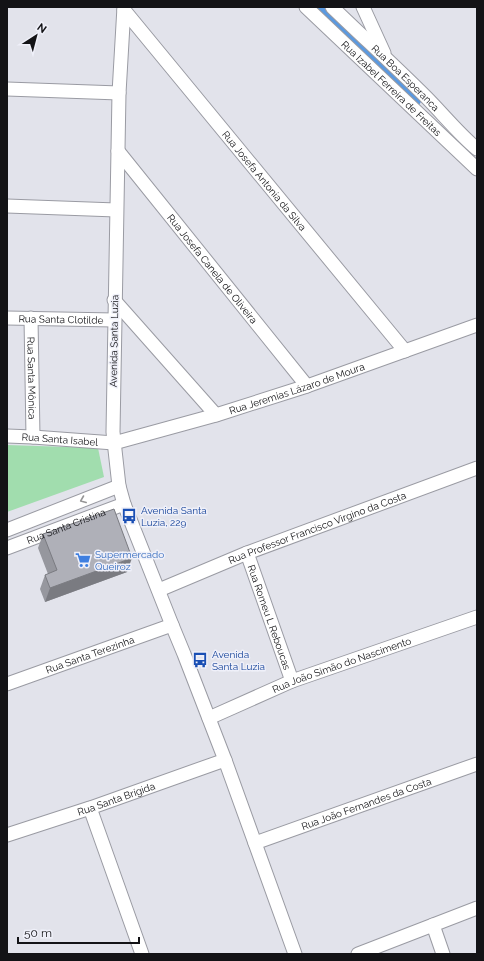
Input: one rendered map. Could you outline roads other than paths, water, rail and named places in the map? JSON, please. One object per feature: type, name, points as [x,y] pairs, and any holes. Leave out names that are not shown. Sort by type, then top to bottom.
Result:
[{"type":"street","name":"Rua Izabel Ferreira de Freitas","points":[[306,7],[477,169]]},
{"type":"street","name":"Rua Boa Esperanca","points":[[332,7],[435,106],[477,149]]},
{"type":"street","points":[[363,7],[388,60]]},
{"type":"street","name":"Avenida Santa Luzia","points":[[124,9],[119,93],[114,300],[113,432],[119,486],[124,504],[225,760],[295,954]]},
{"type":"street","name":"Rua Josefa Antonia da Silva","points":[[124,9],[405,351]]},
{"type":"street","points":[[7,89],[119,93]]},
{"type":"street","name":"Rua Josefa Canela de Oliveira","points":[[118,151],[307,386]]},
{"type":"street","points":[[7,206],[116,210]]},
{"type":"street","points":[[114,300],[216,415]]},
{"type":"street","name":"Rua Santa Clotilde","points":[[7,318],[114,320]]},
{"type":"street","name":"Rua Santa Mônica","points":[[31,318],[33,437]]},
{"type":"street","name":"Rua Jeremias Lázaro de Moura","points":[[114,443],[216,415],[307,386],[477,325]]},
{"type":"street","name":"Rua Santa Isabel","points":[[7,436],[114,443]]},
{"type":"street","name":"Rua Professor Francisco Virgino da Costa","points":[[159,590],[247,553],[477,468]]},
{"type":"street","name":"Rua Santa Cristina","points":[[7,530],[119,486]]},
{"type":"street","name":"Rua Santa Cristina","points":[[7,548],[124,504]]},
{"type":"street","name":"Rua Romeu L Reboucas","points":[[247,553],[292,681]]},
{"type":"street","name":"Rua João Simão do Nascimento","points":[[209,718],[292,681],[477,617]]},
{"type":"street","name":"Rua Santa Terezinha","points":[[7,684],[172,625]]},
{"type":"street","name":"Rua Santa Brígida","points":[[7,835],[90,808],[225,760]]},
{"type":"street","name":"Rua João Fernandes da Costa","points":[[255,843],[477,764]]},
{"type":"street","points":[[90,808],[142,954]]},
{"type":"street","points":[[358,954],[477,908]]},
{"type":"street","points":[[433,925],[443,954]]},
{"type":"waterway","points":[[316,7],[413,99]]},
{"type":"place","name":"Avenida Santa Luzia, 229","points":[[129,516]]},
{"type":"place","name":"Supermercado Queiroz","points":[[83,560]]},
{"type":"place","name":"Avenida Santa Luzia","points":[[200,660]]}]
